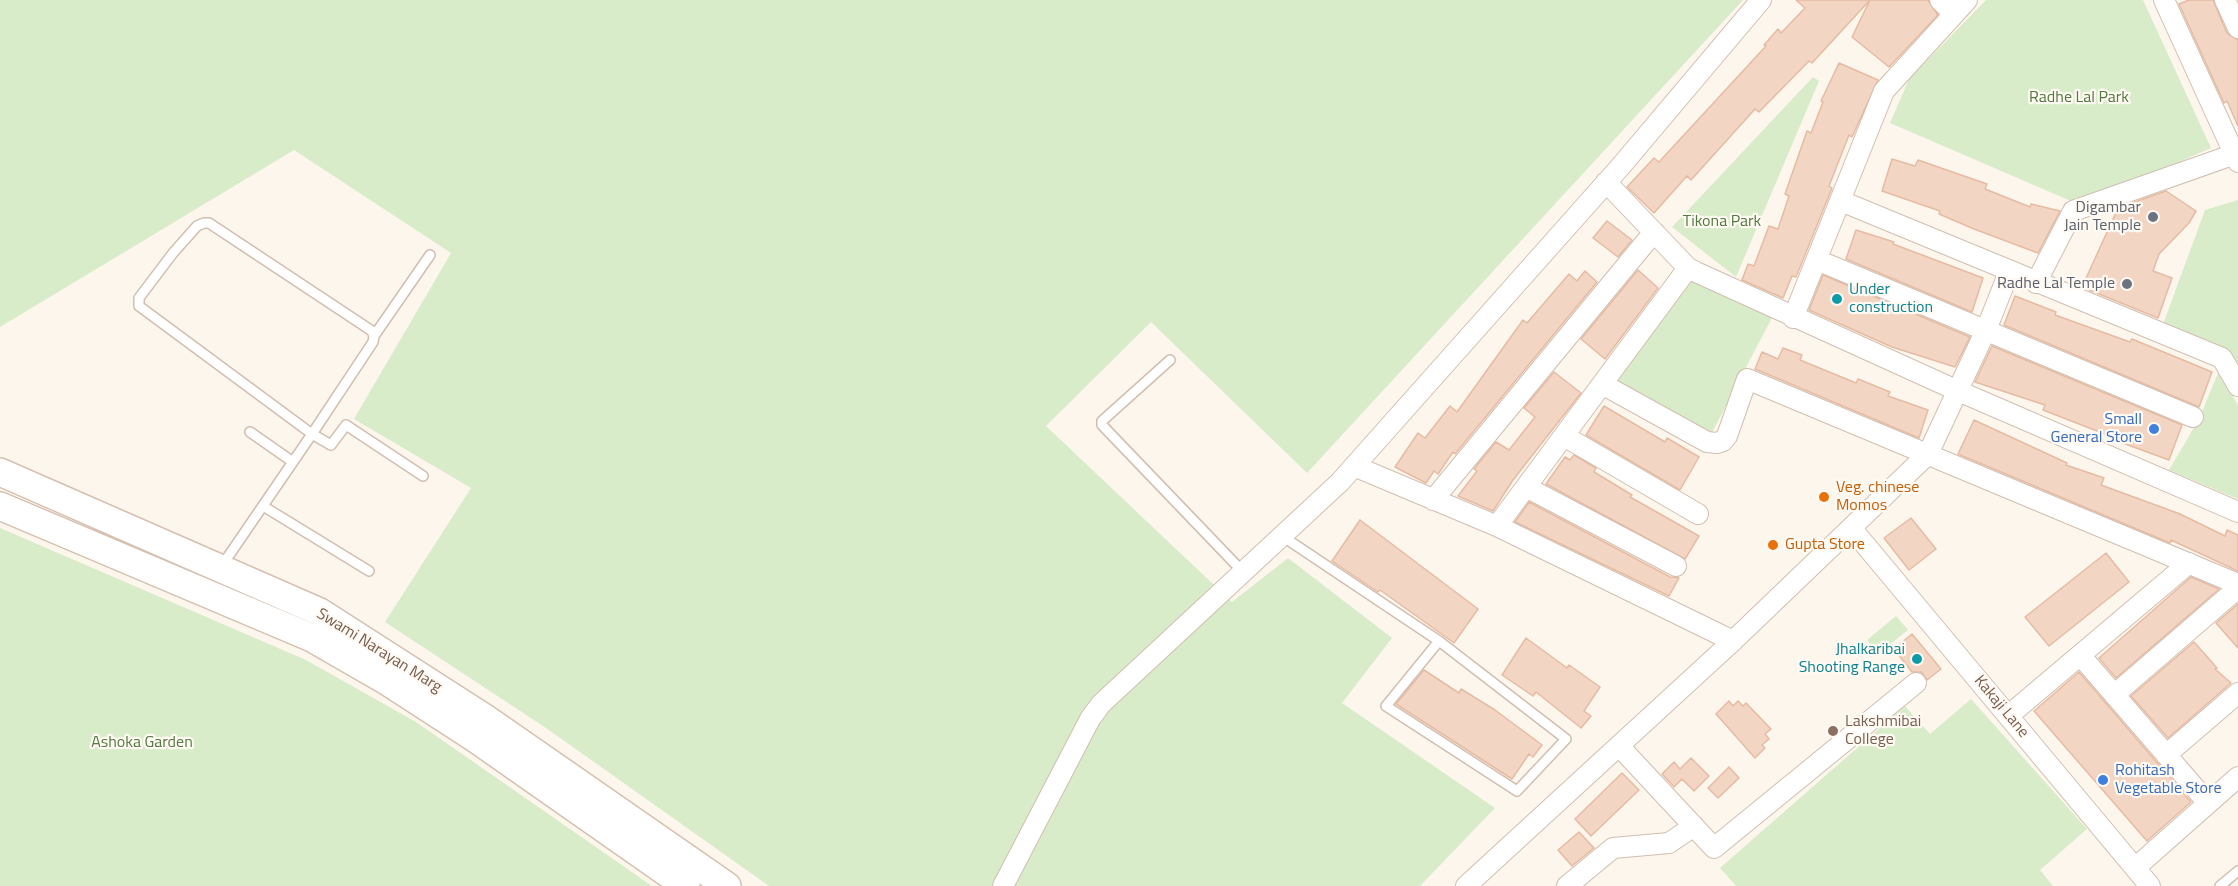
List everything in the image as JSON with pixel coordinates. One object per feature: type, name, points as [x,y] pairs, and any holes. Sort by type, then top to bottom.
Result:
[{"type":"main road","name":"Swami Narayan Marg","points":[[0,472],[320,612],[485,718],[727,886]]},
{"type":"main road","name":"Swami Narayan Marg","points":[[0,506],[312,638],[386,680],[476,739],[686,886]]},
{"type":"street","points":[[1003,886],[1095,711],[1354,466],[1606,182],[1761,0]]},
{"type":"street","points":[[1793,318],[1884,91],[1961,7],[1940,0]]},
{"type":"street","points":[[2036,283],[2073,211],[2237,156],[2164,0]]},
{"type":"street","points":[[2225,0],[2238,28]]},
{"type":"street","points":[[1606,182],[1688,267],[1793,318],[2238,512]]},
{"type":"street","points":[[1841,201],[2222,358],[2238,386]]},
{"type":"street","points":[[1433,500],[1654,232]]},
{"type":"street","points":[[1817,260],[2193,417]]},
{"type":"street","points":[[1497,526],[1688,267]]},
{"type":"street","points":[[1466,886],[1852,529],[1928,454],[1986,330],[2009,272]]},
{"type":"street","points":[[1602,384],[1707,442],[1723,441],[1727,436],[1747,379],[2189,563],[2238,586],[2114,695]]},
{"type":"street","points":[[1564,435],[1698,514]]},
{"type":"street","points":[[1354,466],[1497,526],[1732,641]]},
{"type":"street","points":[[1526,487],[1676,566]]},
{"type":"street","name":"Kakaji Lane","points":[[1852,529],[2148,885]]},
{"type":"street","points":[[2008,716],[2189,563]]},
{"type":"street","points":[[2080,655],[2208,803]]},
{"type":"street","points":[[1619,746],[1714,848],[1916,683]]},
{"type":"street","points":[[2166,755],[2238,693]]},
{"type":"street","points":[[2135,868],[2238,777]]},
{"type":"street","points":[[1567,886],[1614,848],[1669,843],[1694,826]]},
{"type":"lane","points":[[374,336],[372,332],[209,223],[197,226],[139,298],[139,306],[312,434],[331,445],[346,425],[423,476]]},
{"type":"lane","points":[[220,569],[430,255]]},
{"type":"lane","points":[[1170,360],[1102,421],[1102,425],[1243,572]]},
{"type":"lane","points":[[250,432],[293,462]]},
{"type":"lane","points":[[263,506],[369,571]]},
{"type":"lane","points":[[1282,536],[1439,641],[1566,739],[1517,790],[1386,706],[1439,641]]},
{"type":"lane","points":[[2220,886],[2238,871]]},
{"type":"green space","points":[[0,0],[1743,0],[1307,473],[1151,322],[1046,426],[1232,602],[1288,558],[1392,638],[1342,703],[1495,808],[1420,886],[769,886],[546,728],[385,622],[471,488],[354,419],[451,253],[294,150],[0,327]]},
{"type":"green space","name":"Radhe Lal Park","points":[[1986,0],[2143,0],[2211,148],[2080,205],[1890,123],[1909,79]]},
{"type":"green space","name":"Tikona Park","points":[[1813,77],[1819,81],[1736,277],[1672,227]]},
{"type":"green space","points":[[2238,200],[2238,365],[2230,353],[2162,327],[2205,210]]},
{"type":"green space","points":[[1695,275],[1776,310],[1707,442],[1606,378]]},
{"type":"green space","points":[[2218,373],[2238,405],[2238,499],[2169,470],[2199,419]]},
{"type":"green space","name":"Ashoka Garden","points":[[0,528],[306,660],[416,722],[652,886],[0,886]]},
{"type":"green space","points":[[1896,616],[1908,630],[1878,654],[1867,640]]},
{"type":"green space","points":[[1971,699],[2087,829],[2040,870],[2053,886],[1736,886],[1720,868],[1905,706],[1930,734]]},
{"type":"building","points":[[1796,0],[1870,0],[1812,63],[1809,61],[1759,112],[1755,109],[1691,180],[1687,176],[1654,213],[1627,187],[1654,158],[1659,162],[1766,46],[1764,45],[1778,29],[1781,33],[1805,8]]},
{"type":"building","points":[[1870,0],[1928,0],[1938,15],[1889,67],[1852,37]]},
{"type":"building","points":[[2189,0],[2213,0],[2227,33],[2238,40],[2238,126],[2227,101],[2224,103],[2179,4]]},
{"type":"building","points":[[1839,63],[1878,80],[1852,137],[1849,135],[1829,186],[1832,188],[1796,277],[1792,276],[1783,298],[1742,280],[1748,264],[1754,266],[1769,226],[1778,229],[1789,196],[1785,194],[1807,131],[1811,133],[1823,102],[1821,101]]},
{"type":"building","points":[[1892,159],[1915,166],[1918,160],[1987,184],[1985,189],[2030,207],[2031,204],[2060,211],[2038,253],[1939,214],[1940,211],[1882,191]]},
{"type":"building","points":[[2166,191],[2196,211],[2189,223],[2159,254],[2153,271],[2172,278],[2158,318],[2082,287],[2118,208]]},
{"type":"building","points":[[1607,221],[1632,240],[1618,257],[1593,238]]},
{"type":"building","points":[[1856,230],[1894,242],[1893,244],[1983,278],[1972,312],[1846,259]]},
{"type":"building","points":[[1638,270],[1658,288],[1605,359],[1581,339]]},
{"type":"building","points":[[1585,271],[1597,282],[1455,454],[1453,452],[1438,474],[1434,471],[1426,483],[1395,467],[1418,433],[1425,438],[1450,406],[1457,412],[1523,320],[1527,323],[1569,274],[1577,281]]},
{"type":"building","points":[[1823,275],[1970,337],[1955,367],[1892,347],[1809,310]]},
{"type":"building","points":[[2015,296],[2056,312],[2055,315],[2130,342],[2132,339],[2212,372],[2199,407],[2004,325]]},
{"type":"building","points":[[1992,346],[2182,425],[2169,460],[2043,410],[2045,405],[1975,382]]},
{"type":"building","points":[[1783,348],[1802,355],[1800,360],[1856,383],[1858,379],[1890,392],[1888,396],[1928,410],[1919,438],[1755,369],[1762,352],[1778,359]]},
{"type":"building","points":[[1554,372],[1581,393],[1513,480],[1493,511],[1458,496],[1477,471],[1474,469],[1496,442],[1509,450],[1535,417],[1524,408]]},
{"type":"building","points":[[1604,406],[1665,442],[1667,438],[1699,457],[1680,490],[1586,435]]},
{"type":"building","points":[[1974,420],[2067,463],[2066,465],[2104,478],[2101,485],[2180,514],[2225,536],[2227,530],[2238,535],[2238,571],[2171,540],[2170,543],[1958,454]]},
{"type":"building","points":[[1574,455],[1596,468],[1594,472],[1632,495],[1630,497],[1699,536],[1685,559],[1546,484],[1565,457],[1570,460]]},
{"type":"building","points":[[1529,502],[1670,577],[1679,578],[1669,596],[1515,522]]},
{"type":"building","points":[[1911,518],[1936,549],[1909,570],[1884,538]]},
{"type":"building","points":[[1360,520],[1478,609],[1454,643],[1380,590],[1378,592],[1332,561]]},
{"type":"building","points":[[2106,553],[2129,582],[2049,646],[2025,617]]},
{"type":"building","points":[[2191,577],[2219,589],[2116,678],[2099,658]]},
{"type":"building","points":[[2238,604],[2238,648],[2216,623]]},
{"type":"building","name":"Jhalkaribai Shooting Range","points":[[1912,634],[1941,669],[1927,680],[1921,672],[1912,672],[1894,649]]},
{"type":"building","points":[[1526,638],[1567,668],[1569,665],[1600,687],[1584,711],[1591,716],[1581,728],[1536,692],[1533,696],[1502,675]]},
{"type":"building","points":[[2194,642],[2217,668],[2215,669],[2231,683],[2168,738],[2131,696]]},
{"type":"building","points":[[1424,670],[1459,693],[1461,689],[1495,710],[1542,745],[1533,757],[1529,754],[1512,779],[1396,704]]},
{"type":"building","points":[[2079,672],[2191,802],[2147,841],[2034,711]]},
{"type":"building","points":[[1729,701],[1733,706],[1738,701],[1743,706],[1746,703],[1771,729],[1765,734],[1769,739],[1762,745],[1765,748],[1755,758],[1716,714]]},
{"type":"building","points":[[1691,758],[1709,776],[1694,791],[1682,779],[1674,787],[1662,774],[1674,762],[1680,769]]},
{"type":"building","points":[[1729,767],[1739,778],[1718,798],[1708,788]]},
{"type":"building","points":[[1622,773],[1639,790],[1591,836],[1575,819]]},
{"type":"building","points":[[1579,832],[1594,848],[1572,866],[1558,850]]},
{"type":"place","name":"Digambar Jain Temple","points":[[2153,217]]},
{"type":"place","name":"Radhe Lal Temple","points":[[2127,284]]},
{"type":"place","name":"Under construction","points":[[1837,299]]},
{"type":"place","name":"Small General Store","points":[[2154,429]]},
{"type":"place","name":"Veg. chinese Momos","points":[[1824,497]]},
{"type":"place","name":"Gupta Store","points":[[1773,545]]},
{"type":"place","name":"Jhalkaribai Shooting Range","points":[[1917,659]]},
{"type":"place","name":"Lakshmibai College","points":[[1833,731]]},
{"type":"place","name":"Rohitash Vegetable Store","points":[[2103,780]]}]
